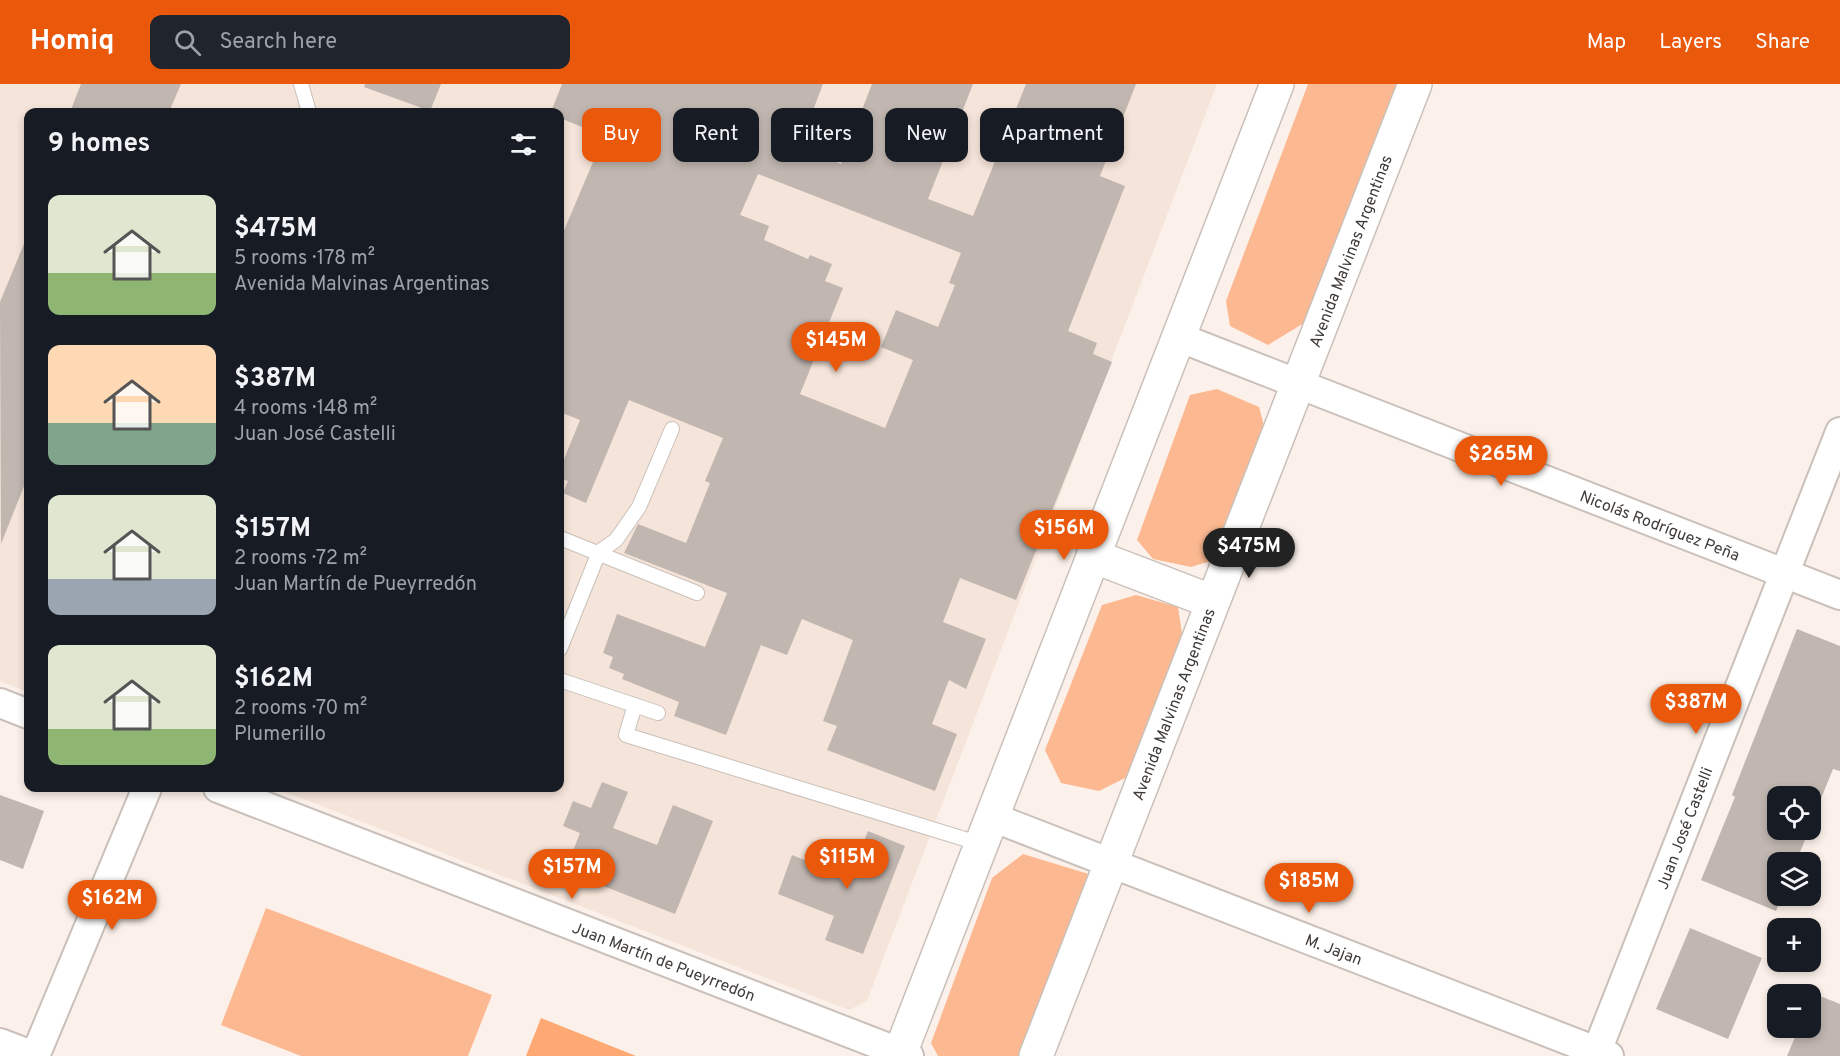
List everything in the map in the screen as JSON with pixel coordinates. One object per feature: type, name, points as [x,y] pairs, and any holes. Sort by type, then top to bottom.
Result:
[{"type":"main road","points":[[903,1055],[986,831],[1277,84]]},
{"type":"main road","name":"Avenida Malvinas Argentinas","points":[[1036,1056],[1415,84]]},
{"type":"main road","points":[[1093,556],[1213,602]]},
{"type":"street","name":"Nicolás Rodríguez Peña","points":[[1178,337],[1840,595]]},
{"type":"street","name":"Juan José Castelli","points":[[1600,1054],[1840,432]]},
{"type":"street","points":[[0,703],[24,712]]},
{"type":"street","points":[[0,1043],[34,1056],[145,792]]},
{"type":"street","name":"Juan Martín de Pueyrredón","points":[[228,792],[903,1055]]},
{"type":"street","name":"M. Jajan","points":[[986,831],[1111,862],[1600,1054]]},
{"type":"lane","points":[[301,84],[308,108]]},
{"type":"lane","points":[[564,639],[599,552],[616,540],[639,507],[672,429]]},
{"type":"lane","points":[[564,539],[697,593]]},
{"type":"lane","points":[[564,681],[658,713]]},
{"type":"lane","points":[[635,705],[626,735],[986,831]]},
{"type":"shaded area","points":[[0,84],[1217,84],[867,1001],[849,1010],[285,792],[564,792],[564,108],[24,108],[24,690],[0,681]]},
{"type":"shaded area","points":[[1308,84],[1397,84],[1304,323],[1268,345],[1230,326],[1226,301]]},
{"type":"shaded area","points":[[1217,389],[1259,407],[1266,433],[1217,559],[1191,567],[1153,559],[1137,540],[1190,395]]},
{"type":"shaded area","points":[[1136,595],[1178,607],[1183,640],[1131,775],[1099,791],[1061,783],[1045,750],[1102,605]]},
{"type":"shaded area","points":[[1023,854],[1092,875],[1021,1056],[938,1056],[931,1043],[992,878]]},
{"type":"shaded area","points":[[266,908],[492,995],[468,1056],[301,1056],[221,1025]]},
{"type":"shaded area","points":[[541,1018],[636,1056],[526,1056]]},
{"type":"building","points":[[81,84],[181,84],[171,108],[72,108]]},
{"type":"building","points":[[365,84],[441,84],[431,108],[422,108],[364,87]]},
{"type":"building","points":[[562,84],[823,84],[814,108],[771,108],[771,162],[836,162],[841,164],[842,162],[873,162],[873,108],[863,108],[872,84],[973,84],[964,108],[885,108],[885,162],[942,162],[928,199],[973,216],[995,162],[1105,162],[1100,176],[1125,186],[1068,331],[1097,343],[1093,354],[1112,362],[1016,600],[960,578],[943,622],[986,639],[966,689],[949,680],[932,724],[957,734],[935,791],[827,750],[837,726],[823,721],[853,640],[802,619],[787,655],[761,645],[726,735],[674,716],[679,702],[622,679],[624,674],[609,668],[613,657],[603,653],[617,614],[705,647],[727,593],[624,553],[638,524],[686,543],[710,483],[705,481],[723,438],[629,400],[586,503],[564,493],[568,481],[564,480],[564,459],[580,420],[564,414],[564,231],[593,162],[661,162],[661,108],[582,108],[582,127],[564,120],[564,108],[553,108]],"holes":[[[758,174],[961,253],[949,283],[955,285],[938,327],[896,310],[881,347],[913,360],[885,428],[800,394],[843,288],[825,281],[832,264],[810,255],[808,259],[764,240],[769,226],[740,215]]]},
{"type":"building","points":[[1026,84],[1136,84],[1124,115],[1124,108],[1016,108]]},
{"type":"building","points":[[24,244],[24,486],[1,544],[0,302]]},
{"type":"building","points":[[1797,629],[1840,646],[1840,771],[1833,769],[1821,799],[1821,786],[1767,786],[1767,840],[1805,840],[1800,852],[1767,852],[1767,906],[1778,906],[1776,911],[1701,880],[1735,797],[1732,795]]},
{"type":"building","points":[[602,782],[628,792],[613,828],[657,845],[673,805],[713,821],[675,914],[565,871],[580,833],[563,826],[573,801],[591,808]]},
{"type":"building","points":[[0,795],[44,811],[23,869],[0,860]]},
{"type":"building","points":[[868,831],[905,846],[863,954],[825,940],[834,916],[778,894],[792,855],[850,878]]},
{"type":"building","points":[[1690,928],[1762,958],[1728,1039],[1656,1009]]},
{"type":"building","points":[[1821,996],[1840,1004],[1840,1056],[1787,1056],[1795,1038],[1821,1038]]}]
